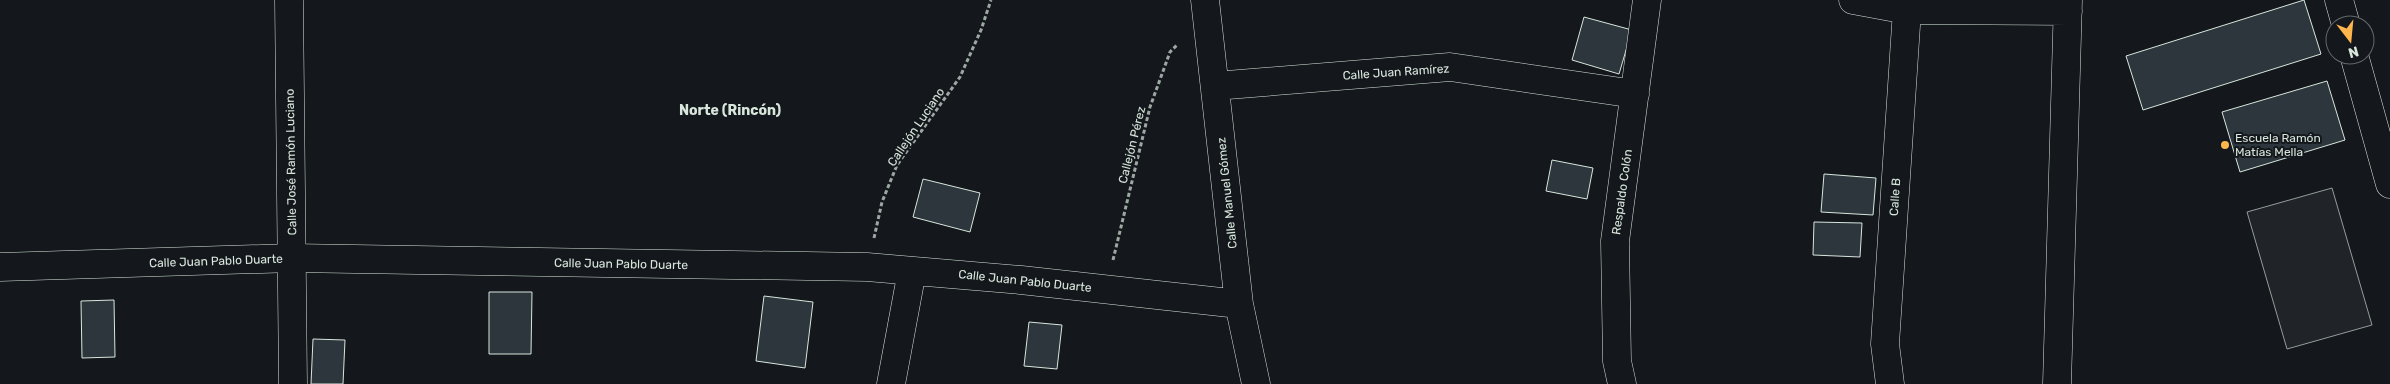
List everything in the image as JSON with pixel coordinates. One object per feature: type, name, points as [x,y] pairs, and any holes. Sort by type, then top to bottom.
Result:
[{"type":"street","name":"Calle José Ramón Luciano","points":[[289,0],[293,384]]},
{"type":"street","name":"Calle Manuel Gómez","points":[[1206,0],[1240,304],[1256,384]]},
{"type":"street","name":"Respaldo Colón","points":[[1622,384],[1618,360],[1615,241],[1647,0]]},
{"type":"street","points":[[1853,0],[1907,10],[2068,5],[2057,384]]},
{"type":"street","points":[[2339,0],[2343,15]]},
{"type":"street","name":"Calle B","points":[[1890,384],[1885,344],[1907,10]]},
{"type":"street","points":[[2357,65],[2390,184]]},
{"type":"street","name":"Calle Juan Ramírez","points":[[1215,86],[1450,67],[1636,94]]},
{"type":"street","name":"Calle Juan Pablo Duarte","points":[[0,267],[292,258],[867,268],[1106,289],[1240,304]]},
{"type":"street","points":[[891,384],[912,271]]},
{"type":"path","name":"Callejón Luciano","points":[[867,268],[882,202],[897,165],[960,77],[981,30],[991,0]]},
{"type":"path","name":"Callejón Pérez","points":[[1106,289],[1150,107],[1170,52],[1187,35],[1209,31]]},
{"type":"shaded area","points":[[2332,188],[2372,325],[2287,349],[2247,212]]},
{"type":"building","points":[[2304,0],[2321,54],[2143,110],[2126,56]]},
{"type":"building","points":[[1584,17],[1632,30],[1619,74],[1572,60]]},
{"type":"building","points":[[2327,81],[2345,140],[2240,172],[2222,112]]},
{"type":"building","points":[[1552,160],[1593,168],[1587,199],[1546,191]]},
{"type":"building","points":[[1824,174],[1876,178],[1873,215],[1821,212]]},
{"type":"building","points":[[923,179],[980,193],[970,232],[913,217]]},
{"type":"building","points":[[1814,222],[1862,223],[1860,257],[1813,255]]},
{"type":"building","points":[[489,292],[532,292],[531,354],[489,354]]},
{"type":"building","points":[[764,296],[813,302],[805,368],[756,361]]},
{"type":"building","points":[[114,300],[115,357],[82,358],[81,301]]},
{"type":"building","points":[[1029,322],[1062,325],[1057,369],[1024,366]]},
{"type":"building","points":[[313,339],[345,340],[343,384],[311,384]]},
{"type":"place","name":"Escuela Ramón Matías Mella","points":[[2225,145]]},
{"type":"district","name":"Norte (Rincón)","points":[[730,110]]}]
